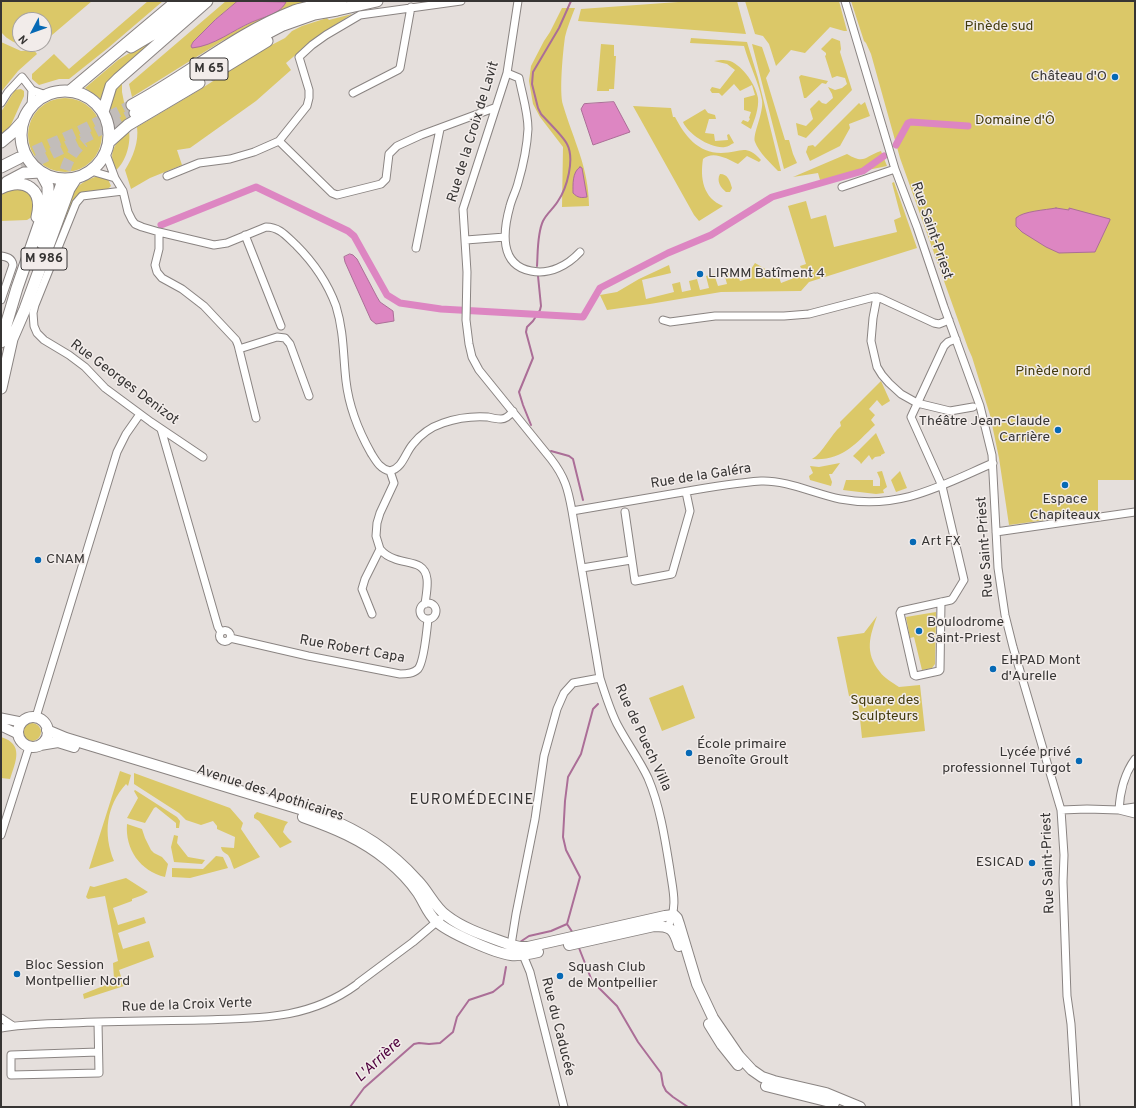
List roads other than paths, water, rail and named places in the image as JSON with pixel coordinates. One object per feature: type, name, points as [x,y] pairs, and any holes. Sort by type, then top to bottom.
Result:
[{"type":"main road","points":[[70,91],[110,59],[177,1]]},
{"type":"main road","points":[[110,59],[153,34],[192,1]]},
{"type":"main road","points":[[103,112],[111,86],[118,78],[207,1]]},
{"type":"main road","name":"M 65","points":[[133,109],[154,93],[241,37],[275,19],[316,5],[339,6],[377,1]]},
{"type":"main road","points":[[109,142],[128,125],[285,30],[339,6]]},
{"type":"main road","points":[[1,142],[13,132],[23,120],[31,106],[46,95],[62,91],[70,91],[80,93],[89,98],[97,104],[103,112],[109,126],[109,142],[106,154],[100,164],[91,171],[76,178],[61,179],[50,177],[41,172],[32,164],[24,151],[21,135],[23,120]]},
{"type":"main road","points":[[1,167],[20,163],[1,178]]},
{"type":"main road","points":[[1,185],[24,173],[41,172]]},
{"type":"main road","name":"M 986","points":[[1,388],[6,341],[28,254],[49,193],[47,181],[41,172]]},
{"type":"main road","name":"M 986","points":[[6,341],[25,309],[69,188],[76,178]]},
{"type":"main road","points":[[1,188],[13,184],[22,184],[32,190],[38,197],[38,215],[28,254]]},
{"type":"main road","points":[[6,341],[61,186]]},
{"type":"main road","points":[[29,747],[23,743],[18,734],[19,726],[21,722],[28,718],[36,718]]},
{"type":"main road","name":"Avenue des Apothicaires","points":[[36,718],[44,722],[47,730],[66,738],[308,812],[349,827],[382,847],[399,861],[419,881],[445,915],[455,922],[520,948],[674,915]]},
{"type":"main road","points":[[40,745],[46,738],[47,730]]},
{"type":"main road","name":"Avenue des Apothicaires","points":[[29,747],[58,742],[296,815],[342,832],[365,844],[387,860],[401,873],[418,892],[431,916],[436,922],[461,936],[503,953],[523,955],[654,926],[668,927]]},
{"type":"main road","name":"Rue de Puech Villa","points":[[674,915],[677,918],[697,984],[713,1018],[739,1056],[752,1070],[762,1077],[826,1093],[860,1107]]},
{"type":"main road","points":[[668,927],[676,934],[692,989],[703,1013],[722,1045],[744,1072],[766,1086],[828,1101],[843,1107]]},
{"type":"main road","name":"Avenue des Apothicaires","points":[[511,945],[523,955]]},
{"type":"street","points":[[168,176],[199,163],[230,159],[254,152],[280,141],[307,106],[309,98],[310,90],[299,56],[326,34],[360,15],[461,1]]},
{"type":"street","name":"Rue de la Croix de Lavit","points":[[518,1],[512,49],[507,73],[494,108],[463,209],[467,272],[465,313],[472,357],[479,370],[561,472],[567,485],[591,621]]},
{"type":"street","name":"Rue Saint-Priest","points":[[845,1],[895,169],[980,406],[993,463],[998,568],[1006,620],[1061,810],[1064,854],[1063,882],[1067,989],[1071,1024],[1076,1107]]},
{"type":"street","points":[[353,93],[400,68],[411,7]]},
{"type":"street","points":[[507,73],[519,78],[526,109],[528,128],[525,152],[518,184],[510,205],[505,237],[510,259],[523,269],[533,272],[555,270],[566,265],[580,252]]},
{"type":"street","points":[[1,103],[8,92],[22,77],[32,90],[46,95]]},
{"type":"street","points":[[31,106],[32,90]]},
{"type":"street","points":[[280,141],[332,193],[337,195],[370,188],[381,184],[386,179],[389,154],[397,146],[421,135],[494,108]]},
{"type":"street","points":[[416,248],[440,129]]},
{"type":"street","points":[[106,154],[115,178],[122,191],[128,212],[135,224],[159,232],[214,246],[226,243],[266,227],[274,227],[298,248],[319,273],[336,306],[343,336],[346,383],[356,423],[360,434],[377,464],[382,468],[390,471],[399,466],[410,447],[418,438],[434,427],[443,423],[464,418],[502,419],[513,411]]},
{"type":"street","points":[[842,187],[895,169]]},
{"type":"street","points":[[91,171],[115,178]]},
{"type":"street","name":"Rue Georges Denizot","points":[[122,191],[82,196],[76,204],[35,305],[33,313],[34,326],[37,333],[44,340],[69,355],[85,367],[105,388],[203,458]]},
{"type":"street","points":[[159,232],[159,249],[155,265],[157,272],[162,278],[182,289],[204,306],[236,340],[256,418]]},
{"type":"street","points":[[245,235],[281,326]]},
{"type":"street","points":[[466,240],[505,237]]},
{"type":"street","points":[[1,256],[11,259],[13,265],[1,300]]},
{"type":"street","points":[[663,320],[670,322],[715,316],[784,316],[810,314],[877,297],[934,323],[941,323],[949,320]]},
{"type":"street","points":[[877,297],[871,341],[876,363],[882,375],[905,397],[917,403],[950,411],[973,407]]},
{"type":"street","points":[[239,349],[277,337],[285,338],[290,344],[309,396]]},
{"type":"street","points":[[941,602],[940,670],[916,676],[900,613],[901,611],[941,602],[950,600],[953,598],[964,580],[942,486],[911,417],[944,346],[948,342],[956,339]]},
{"type":"street","points":[[36,718],[117,452],[126,434],[140,414]]},
{"type":"street","name":"Rue Robert Capa","points":[[161,429],[218,628],[221,632],[224,630],[228,631],[230,638],[308,656],[400,674],[410,674],[418,668],[422,660],[428,619]]},
{"type":"street","name":"Rue de la Galéra","points":[[572,511],[731,484],[763,481],[793,485],[822,495],[840,499],[878,502],[911,497],[942,486],[993,463]]},
{"type":"street","points":[[372,614],[362,589],[365,579],[380,549],[376,536],[377,523],[394,483],[390,471]]},
{"type":"street","points":[[625,512],[635,581],[672,574],[690,511],[686,492]]},
{"type":"street","points":[[996,532],[1135,512]]},
{"type":"street","name":"Rue Robert Capa","points":[[380,549],[386,555],[396,560],[417,564],[426,574],[425,604],[421,608],[421,613],[428,619]]},
{"type":"street","points":[[582,568],[632,560]]},
{"type":"street","name":"Rue Robert Capa","points":[[425,604],[432,604],[436,609],[434,617],[428,619]]},
{"type":"street","name":"Rue de Puech Villa","points":[[591,621],[600,678],[607,701],[616,721],[640,763],[654,795],[667,848],[674,899],[674,915],[668,927]]},
{"type":"street","points":[[511,945],[535,819],[544,756],[557,709],[564,693],[573,683],[600,678]]},
{"type":"street","points":[[1,718],[21,722]]},
{"type":"street","points":[[1,726],[18,734]]},
{"type":"street","points":[[1,835],[29,747]]},
{"type":"street","points":[[1119,810],[1122,785],[1135,758]]},
{"type":"street","points":[[1119,810],[1135,807]]},
{"type":"street","points":[[1061,810],[1119,810],[1135,814]]},
{"type":"street","name":"Rue de la Croix Verte","points":[[1,1028],[13,1026],[98,1022],[211,1020],[277,1016],[297,1013],[336,998],[413,942],[445,915]]},
{"type":"street","name":"Rue du Caducée","points":[[523,955],[530,972],[564,1107]]},
{"type":"street","points":[[1,1018],[13,1026]]},
{"type":"street","points":[[98,1022],[99,1073],[10,1075],[11,1054],[98,1052]]},
{"type":"waterway","points":[[537,266],[538,243],[541,226],[564,189],[569,173],[570,157],[567,144],[541,114],[538,108],[532,84],[533,72],[559,28],[571,1]]},
{"type":"waterway","points":[[896,145],[908,123],[911,122],[968,126]]},
{"type":"waterway","points":[[161,225],[256,187],[348,231],[354,236],[387,295],[400,303],[441,309],[583,317],[600,288],[668,253],[711,235],[772,197],[863,171],[884,156]]},
{"type":"waterway","points":[[531,425],[519,392],[533,358],[526,332],[527,327],[533,321],[541,306],[538,276]]},
{"type":"waterway","points":[[551,451],[569,456],[573,459],[583,500]]},
{"type":"waterway","points":[[567,924],[580,877],[566,850],[563,837],[568,777],[581,754],[593,709],[598,704]]},
{"type":"waterway","points":[[567,924],[573,933]]},
{"type":"waterway","name":"L'Arrière","points":[[520,942],[529,936],[551,931],[567,924]]},
{"type":"waterway","points":[[579,948],[592,981],[617,1006],[638,1042],[661,1073],[663,1085],[666,1091],[688,1107]]},
{"type":"waterway","name":"L'Arrière","points":[[350,1107],[364,1088],[414,1044],[440,1043],[453,1032],[457,1017],[469,1000],[493,992],[503,984],[506,967]]},
{"type":"tunnel","points":[[19,158],[80,131],[132,105]]},
{"type":"tunnel","points":[[22,168],[135,113]]},
{"type":"tunnel","points":[[61,186],[68,161],[74,152],[84,142]]},
{"type":"place","name":"Château d'O","points":[[1115,77]]},
{"type":"place","name":"LIRMM Batîment 4","points":[[700,274]]},
{"type":"place","name":"Théâtre Jean-Claude Carrière","points":[[1058,430]]},
{"type":"place","name":"Espace Chapiteaux","points":[[1065,485]]},
{"type":"place","name":"Art FX","points":[[913,542]]},
{"type":"place","name":"CNAM","points":[[38,560]]},
{"type":"place","name":"Boulodrome Saint-Priest","points":[[919,631]]},
{"type":"place","name":"EHPAD Mont d'Aurelle","points":[[993,669]]},
{"type":"place","name":"École primaire Benoîte Groult","points":[[689,753]]},
{"type":"place","name":"Lycée privé professionnel Turgot","points":[[1079,761]]},
{"type":"place","name":"ESICAD","points":[[1032,863]]},
{"type":"place","name":"Bloc Session Montpellier Nord","points":[[17,974]]},
{"type":"place","name":"Squash Club de Montpellier","points":[[560,976]]},
{"type":"district","name":"EUROMÉDECINE","points":[[472,801]]},
{"type":"park label","name":"Pinède sud","points":[[999,27]]},
{"type":"park label","name":"Domaine d'Ô","points":[[1015,121]]},
{"type":"park label","name":"Pinède nord","points":[[1053,372]]},
{"type":"park label","name":"Square des Sculpteurs","points":[[885,710]]}]
